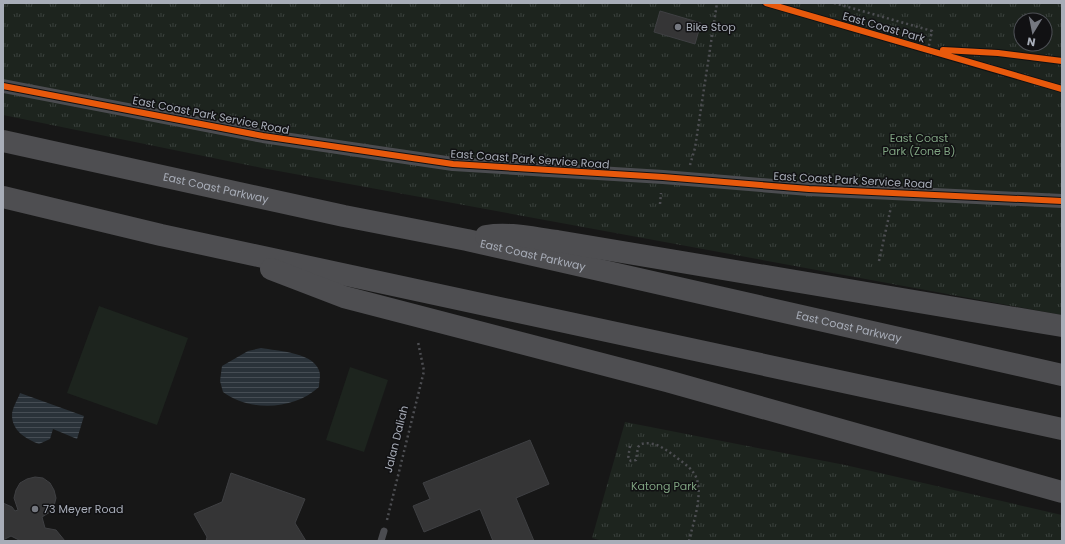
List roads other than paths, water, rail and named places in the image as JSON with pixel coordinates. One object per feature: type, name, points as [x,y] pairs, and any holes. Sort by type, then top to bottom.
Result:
[{"type":"highway","name":"East Coast Parkway","points":[[3,141],[344,216],[467,240],[1062,375]]},
{"type":"highway","points":[[3,197],[161,235],[1062,429]]},
{"type":"highway","points":[[467,240],[497,234],[557,241],[1062,326]]},
{"type":"highway","points":[[206,244],[344,297],[652,377],[1062,492]]},
{"type":"street","name":"East Coast Park Service Road","points":[[3,86],[263,136],[453,164],[686,179],[810,189],[1062,201]]},
{"type":"lane","points":[[381,541],[384,531]]},
{"type":"place","name":"Bike Stop","points":[[678,27]]},
{"type":"place","name":"73 Meyer Road","points":[[35,509]]},
{"type":"park label","name":"East Coast Park (Zone B)","points":[[919,144]]},
{"type":"park label","name":"Katong Park","points":[[664,486]]}]
